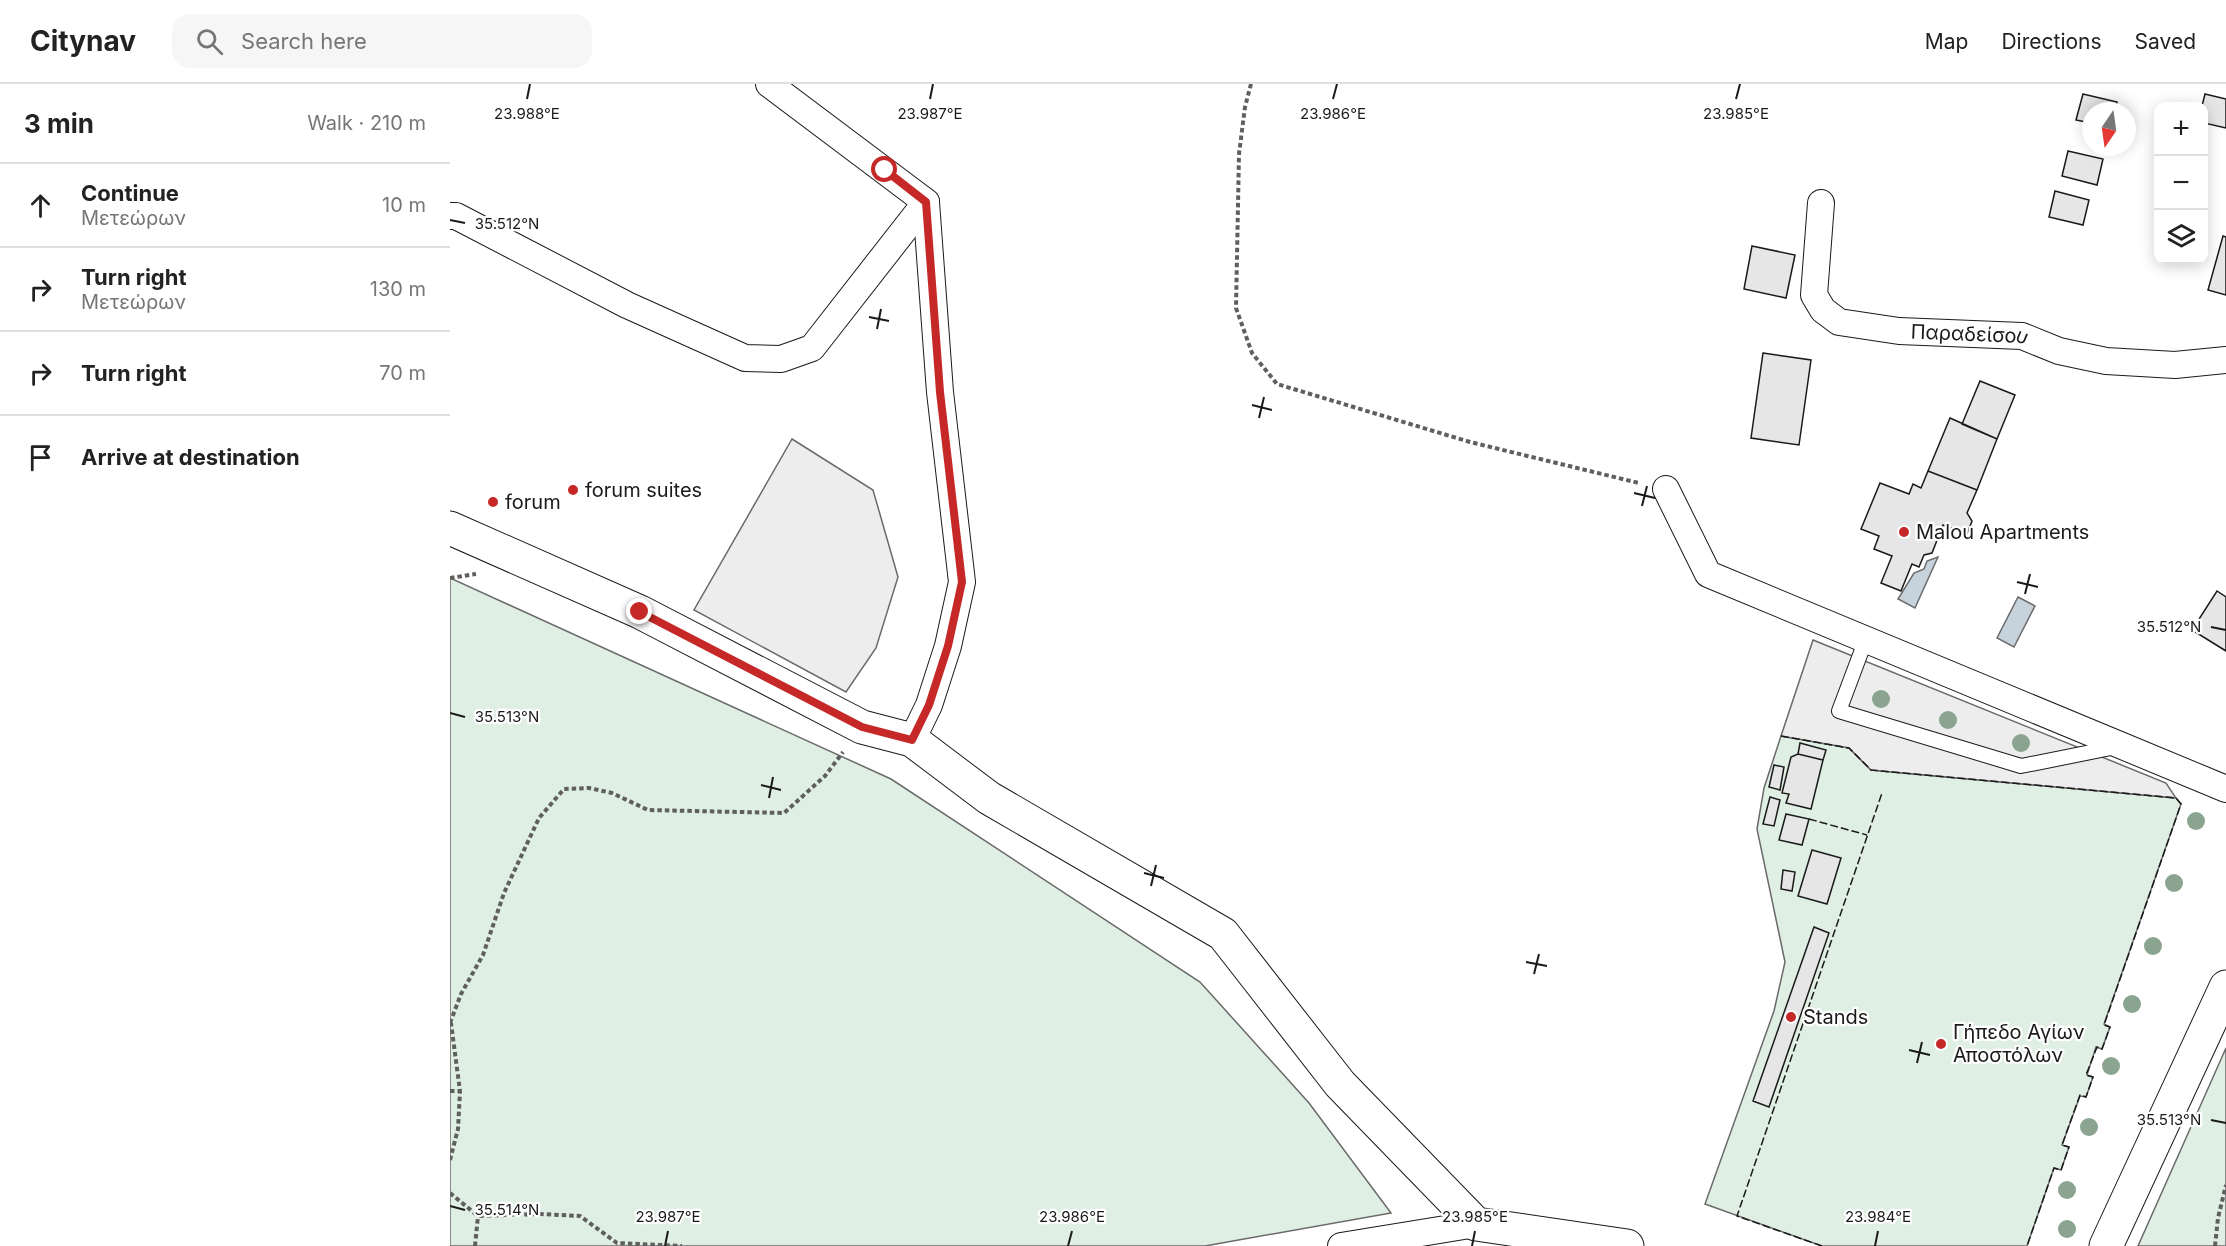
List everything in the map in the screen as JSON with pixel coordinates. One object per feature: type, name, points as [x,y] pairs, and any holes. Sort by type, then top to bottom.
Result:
[{"type":"street","points":[[769,84],[926,202],[940,392],[962,582],[948,646],[929,705],[912,740]]},
{"type":"street","points":[[450,216],[456,216],[627,305],[746,358],[781,359],[812,348],[926,202]]},
{"type":"street","name":"Παραδείσου","points":[[1821,203],[1814,295],[1823,310],[1839,322],[1899,331],[2022,336],[2059,351],[2106,361],[2175,365],[2226,360]]},
{"type":"street","points":[[1666,489],[1708,574],[2226,789]]},
{"type":"street","points":[[450,528],[640,612],[862,727],[912,740],[989,798],[1223,934],[1340,1084],[1476,1224]]},
{"type":"street","points":[[2106,1246],[2226,987]]},
{"type":"street","points":[[1341,1246],[1476,1224],[1627,1246]]},
{"type":"lane","points":[[1866,639],[1839,711],[2021,766],[2122,746]]},
{"type":"path","points":[[1251,84],[1239,154],[1236,308],[1252,353],[1277,384],[1470,442],[1666,489]]},
{"type":"path","points":[[450,1160],[458,1129],[460,1091],[451,1023],[461,994],[483,955],[504,893],[539,818],[564,789],[589,788],[612,793],[648,810],[784,813],[825,776],[862,727]]},
{"type":"path","points":[[450,1091],[460,1091]]},
{"type":"path","points":[[2215,1246],[2218,1218],[2226,1185]]},
{"type":"path","points":[[450,1193],[478,1216],[541,1214],[580,1216],[617,1243],[682,1246]]},
{"type":"path","points":[[475,1246],[478,1216]]},
{"type":"green space","points":[[450,578],[891,779],[1200,982],[1309,1103],[1391,1213],[1205,1246],[450,1246]]},
{"type":"green space","name":"Γήπεδο Αγίων Αποστόλων","points":[[1781,736],[1849,748],[1871,770],[2176,798],[2181,804],[2104,1024],[2110,1027],[2102,1049],[2096,1047],[2087,1075],[2093,1077],[2086,1097],[2080,1096],[2062,1145],[2069,1147],[2061,1170],[2054,1168],[2027,1246],[1822,1246],[1705,1204],[1774,1011],[1785,962],[1757,829],[1764,788]]},
{"type":"green space","points":[[2226,1048],[2226,1246],[2138,1246]]},
{"type":"shaded area","points":[[792,439],[873,490],[898,577],[876,648],[846,692],[694,610]]},
{"type":"shaded area","points":[[1938,557],[1915,608],[1898,599],[1914,573],[1924,569],[1927,561]]},
{"type":"shaded area","points":[[2018,597],[2035,606],[2014,647],[1997,638]]},
{"type":"shaded area","points":[[1813,640],[2166,783],[2176,798],[1871,770],[1849,748],[1781,736]]},
{"type":"building","points":[[2083,94],[2117,102],[2082,102],[2082,121],[2076,120]]},
{"type":"building","points":[[2205,94],[2226,99],[2226,128],[2208,124],[2208,102],[2203,102]]},
{"type":"building","points":[[2068,151],[2103,159],[2097,185],[2062,176]]},
{"type":"building","points":[[2055,191],[2089,200],[2083,225],[2049,217]]},
{"type":"building","points":[[2223,236],[2226,237],[2226,295],[2208,290]]},
{"type":"building","points":[[1752,246],[1795,255],[1786,298],[1744,289]]},
{"type":"building","points":[[1763,353],[1811,360],[1799,445],[1751,438]]},
{"type":"building","points":[[1980,381],[2015,395],[1997,439],[1962,424]]},
{"type":"building","points":[[1950,418],[1997,439],[1977,490],[1928,471]]},
{"type":"building","name":"Malou Apartments","points":[[1928,471],[1977,490],[1967,513],[1972,521],[1967,534],[1943,525],[1932,553],[1924,555],[1919,567],[1912,564],[1901,591],[1881,583],[1892,556],[1874,549],[1879,536],[1861,529],[1880,483],[1909,494],[1913,484],[1921,488]]},
{"type":"building","points":[[2217,591],[2226,597],[2226,651],[2192,630]]},
{"type":"building","points":[[1800,743],[1826,750],[1823,760],[1798,754]]},
{"type":"building","points":[[1798,754],[1823,760],[1811,809],[1786,803],[1789,794],[1782,793],[1791,757]]},
{"type":"building","points":[[1774,765],[1784,767],[1780,790],[1769,787]]},
{"type":"building","points":[[1770,797],[1780,800],[1774,826],[1763,824]]},
{"type":"building","points":[[1786,814],[1809,819],[1802,845],[1779,840]]},
{"type":"building","points":[[1812,850],[1841,858],[1827,904],[1798,896]]},
{"type":"building","points":[[1783,870],[1795,872],[1792,891],[1781,889]]},
{"type":"building","name":"Stands","points":[[1814,927],[1829,933],[1769,1107],[1753,1101]]},
{"type":"fence","points":[[1781,736],[1849,748],[1871,770],[2176,798],[2181,804],[2104,1025],[2110,1027],[2102,1049],[2097,1047],[2086,1075],[2093,1077],[2086,1097],[2080,1095],[2062,1145],[2069,1147],[2061,1170],[2054,1168],[2027,1246]]},
{"type":"fence","points":[[1822,1246],[1737,1216],[1882,793]]},
{"type":"fence","points":[[1809,819],[1867,835]]},
{"type":"place","name":"forum suites","points":[[573,490]]},
{"type":"place","name":"forum","points":[[493,502]]},
{"type":"place","name":"Malou Apartments","points":[[1904,532]]},
{"type":"place","name":"Stands","points":[[1791,1017]]},
{"type":"place","name":"Γήπεδο Αγίων Αποστόλων","points":[[1941,1044]]},
{"type":"route","points":[[640,612],[862,727],[912,740],[929,705],[948,646],[962,582],[940,392],[926,202],[885,170]]}]
